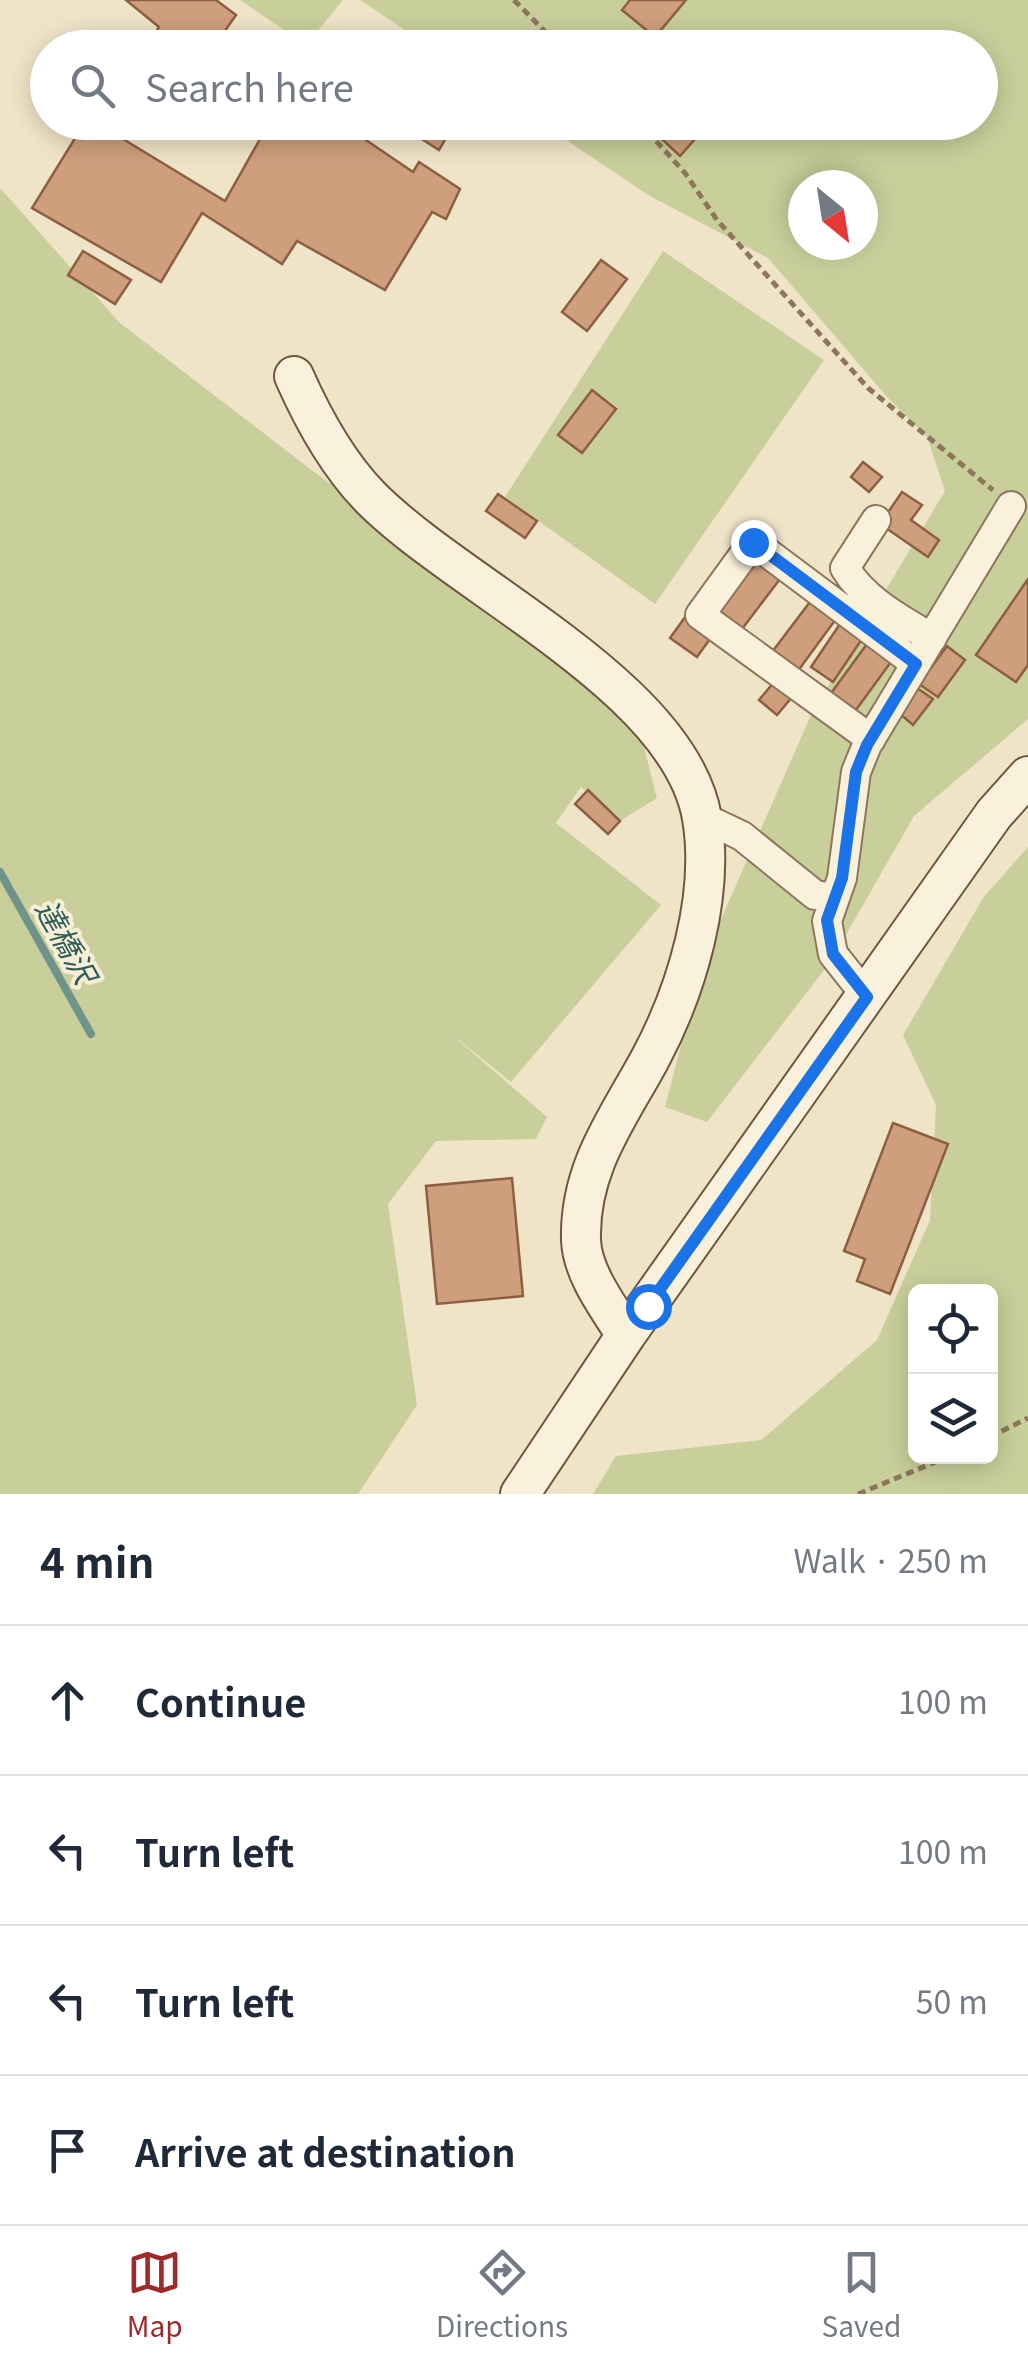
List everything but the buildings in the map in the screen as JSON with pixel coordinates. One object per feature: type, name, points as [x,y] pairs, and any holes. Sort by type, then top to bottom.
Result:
[{"type":"street","points":[[294,376],[314,422],[369,496],[619,690],[666,736],[685,770],[702,817],[703,893],[684,977],[650,1058],[593,1158],[585,1197],[581,1242],[596,1287],[626,1335]]},
{"type":"street","points":[[867,997],[833,954],[827,920],[842,878],[856,772],[870,739],[1011,506]]},
{"type":"street","points":[[876,520],[845,568],[854,582],[892,614],[932,638]]},
{"type":"street","points":[[870,739],[700,615],[753,542],[916,664]]},
{"type":"street","points":[[520,1494],[626,1335],[994,814],[1028,776]]},
{"type":"street","points":[[702,817],[742,836],[815,895],[835,898]]},
{"type":"path","points":[[514,0],[543,30]]},
{"type":"path","points":[[655,140],[717,220],[868,388],[1011,506]]},
{"type":"path","points":[[998,1433],[1028,1418]]},
{"type":"path","points":[[858,1494],[931,1464]]},
{"type":"green space","points":[[240,0],[343,0],[318,30],[284,30]]},
{"type":"green space","points":[[360,0],[1028,0],[1028,719],[914,816],[831,961],[707,1122],[665,1107],[703,960],[812,713],[945,491],[927,437],[887,397],[768,258],[648,195],[566,140],[998,140],[998,30],[405,30]]},
{"type":"green space","points":[[0,188],[120,323],[309,468],[633,704],[657,798],[620,821],[581,787],[556,823],[661,905],[511,1082],[449,1032],[547,1117],[536,1139],[436,1141],[388,1204],[417,1405],[358,1494],[0,1494]]},
{"type":"green space","points":[[663,251],[824,360],[655,604],[505,497]]},
{"type":"green space","points":[[1028,847],[1028,1494],[593,1494],[616,1456],[761,1440],[877,1340],[930,1220],[936,1105],[903,1035],[983,898]]},
{"type":"waterway","name":"達橋沢","points":[[0,872],[91,1034]]},
{"type":"route","points":[[648,1306],[867,997],[833,954],[827,920],[842,878],[856,772],[867,745],[916,664],[753,542]]}]
